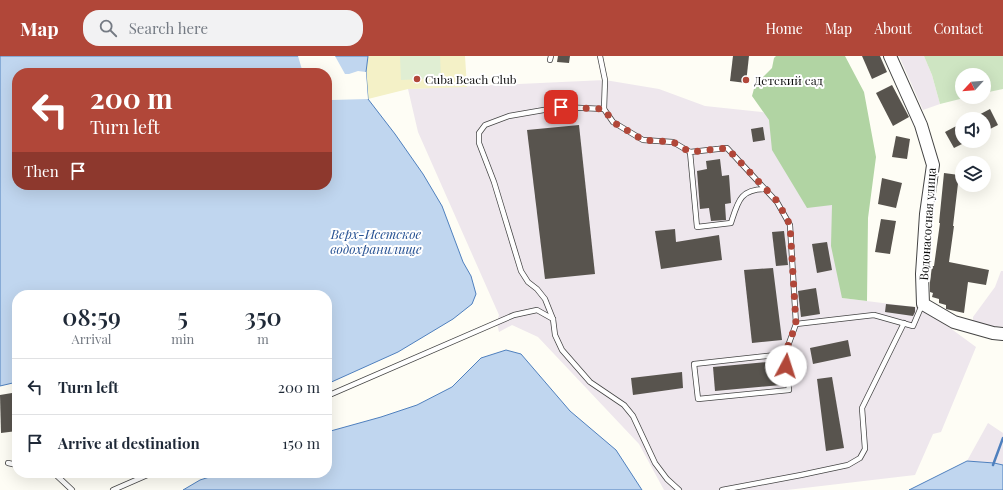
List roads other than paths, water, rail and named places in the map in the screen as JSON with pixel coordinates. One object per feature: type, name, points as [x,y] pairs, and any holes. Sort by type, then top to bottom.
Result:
[{"type":"street","name":"Водонасосная улица","points":[[890,56],[921,125],[933,165],[926,214],[922,274],[923,304]]},
{"type":"street","points":[[923,304],[954,322],[993,333],[1003,334]]},
{"type":"lane","points":[[600,56],[605,80],[604,109],[613,122],[643,140],[673,142],[690,152],[727,148],[778,202],[790,225],[796,324],[785,354],[789,390],[698,399],[694,364],[785,354]]},
{"type":"lane","points":[[604,109],[561,107],[509,116],[485,125],[479,133],[479,143],[494,182],[521,271],[528,282],[537,289],[545,299],[553,319],[555,335],[562,350],[590,382],[624,406],[633,416],[655,463],[667,479],[679,490]]},
{"type":"lane","points":[[690,152],[697,227],[731,223],[737,206],[746,192],[755,189],[766,189]]},
{"type":"lane","points":[[796,324],[874,315],[913,326],[923,304]]},
{"type":"lane","points":[[332,394],[514,315],[537,310],[553,319]]},
{"type":"lane","points":[[722,490],[848,465],[860,458],[865,449],[862,408],[904,323]]},
{"type":"lane","points":[[8,463],[12,464]]},
{"type":"lane","points":[[59,478],[72,490]]},
{"type":"lane","points":[[113,490],[141,478]]},
{"type":"water","name":"Верх-Исетское водохранилище","points":[[0,56],[368,56],[366,72],[368,99],[423,174],[442,206],[463,262],[471,276],[476,294],[472,304],[453,319],[398,352],[332,382],[332,290],[12,290],[12,383],[0,386]]},
{"type":"water","points":[[506,350],[521,354],[570,411],[616,450],[642,490],[183,490],[206,478],[332,478],[332,431],[417,405],[452,387],[481,358]]},
{"type":"water","points":[[967,461],[1003,465],[1003,490],[909,490]]},
{"type":"waterway","points":[[993,465],[1003,438]]},
{"type":"place","name":"Cuba Beach Club","points":[[417,79]]},
{"type":"place","name":"Детский сад","points":[[746,80]]}]
